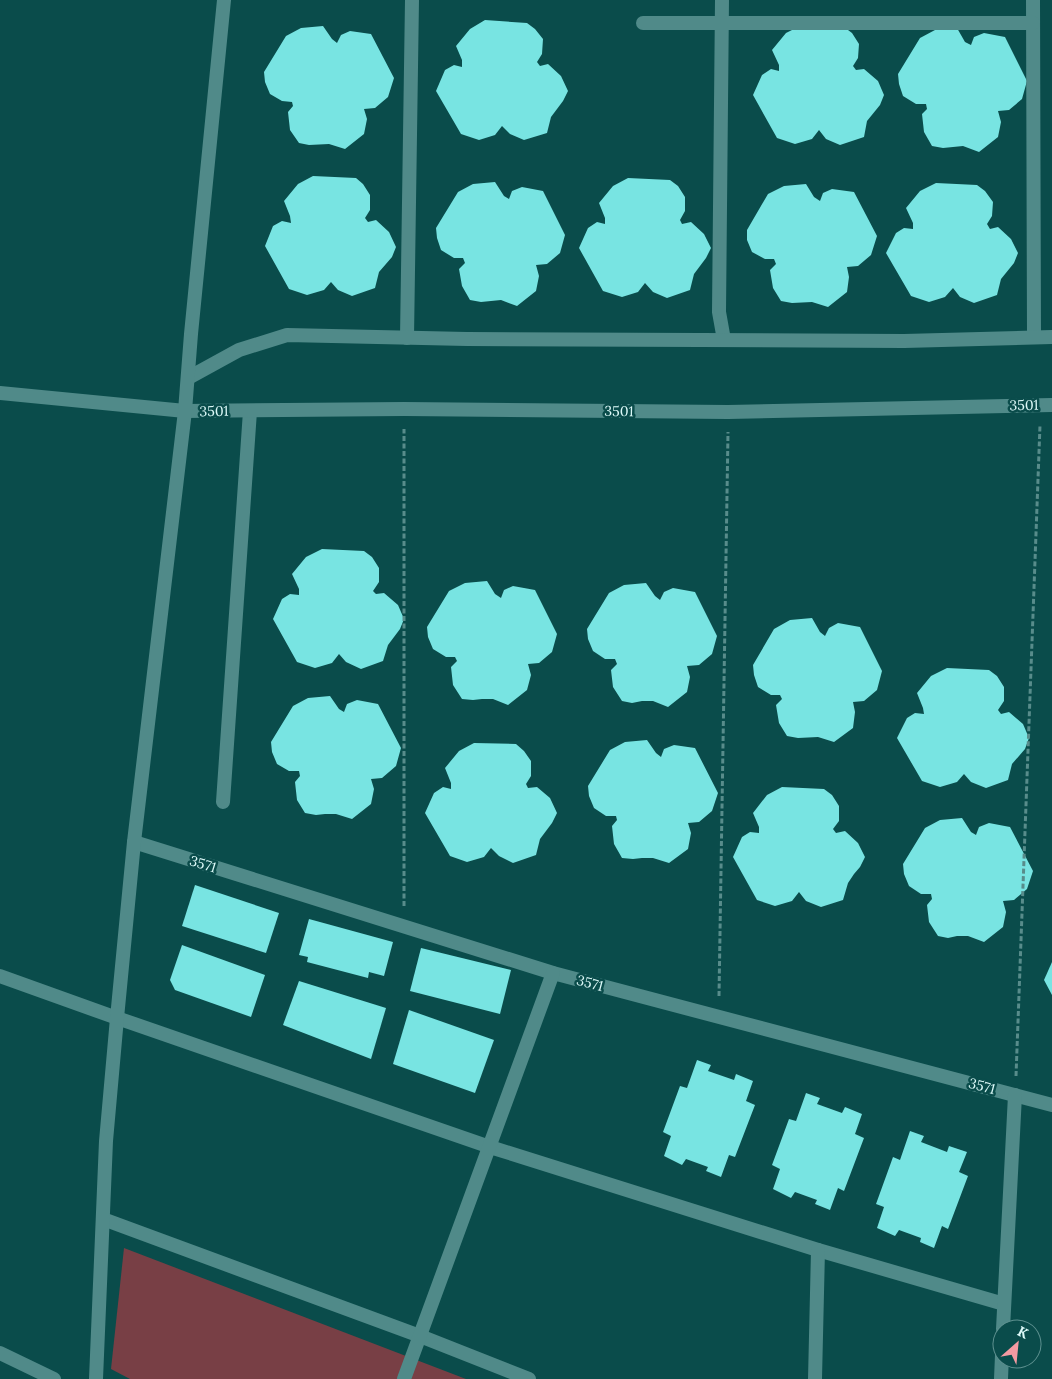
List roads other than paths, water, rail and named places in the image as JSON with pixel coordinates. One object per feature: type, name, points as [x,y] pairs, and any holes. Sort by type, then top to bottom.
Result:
[{"type":"street","points":[[96,1379],[106,1141],[117,1018],[134,842],[185,411],[224,0]]},
{"type":"street","points":[[407,338],[412,0]]},
{"type":"street","points":[[722,0],[719,312],[724,340]]},
{"type":"street","points":[[1033,0],[1034,337]]},
{"type":"street","points":[[643,23],[1033,23]]},
{"type":"street","points":[[188,378],[239,350],[287,335],[407,338],[724,340],[904,340],[1052,337]]},
{"type":"street","name":"3501","points":[[0,393],[185,411],[404,409],[728,412],[1046,405]]},
{"type":"street","points":[[223,802],[250,411]]},
{"type":"street","name":"3571","points":[[134,842],[553,973],[1052,1105]]},
{"type":"street","points":[[404,1379],[553,973]]},
{"type":"street","points":[[0,976],[490,1147],[818,1250],[1004,1304]]},
{"type":"street","points":[[1003,1319],[1015,1095]]},
{"type":"street","points":[[103,1219],[420,1336],[529,1379]]},
{"type":"street","points":[[815,1379],[818,1250]]},
{"type":"street","points":[[0,1352],[54,1379]]}]
